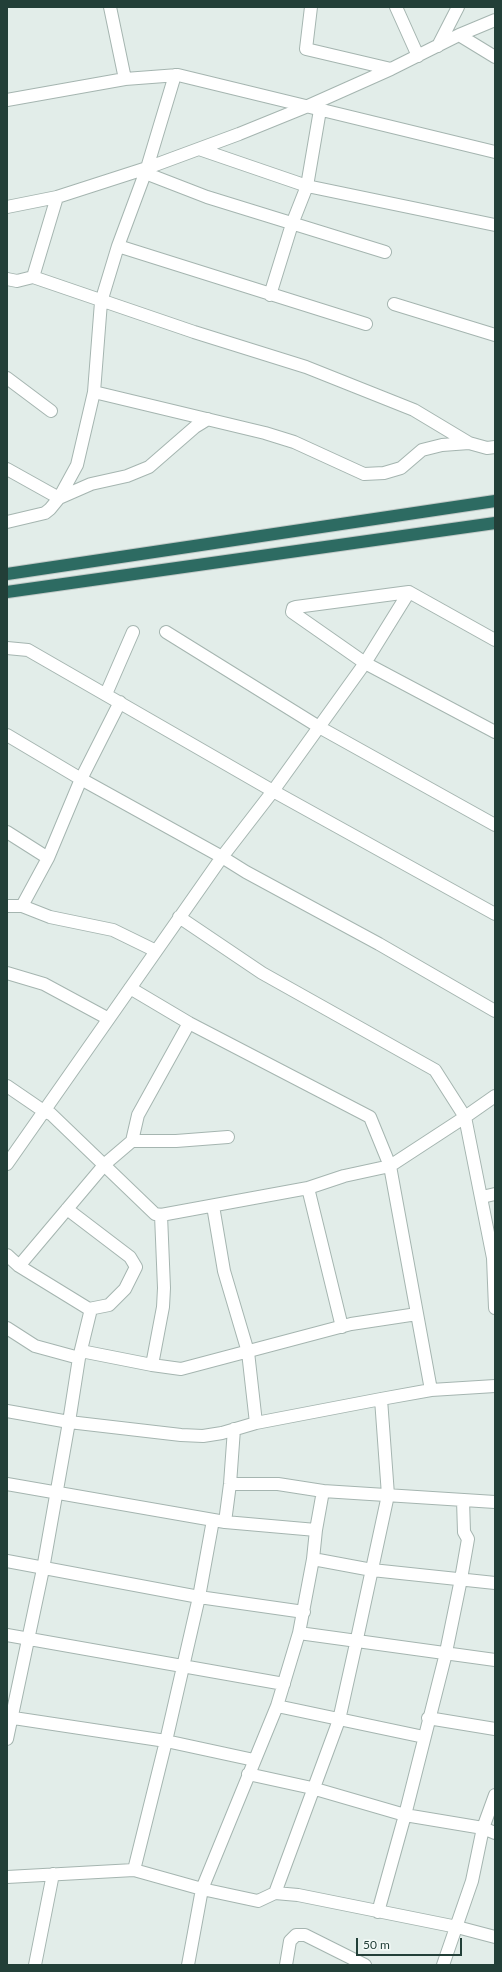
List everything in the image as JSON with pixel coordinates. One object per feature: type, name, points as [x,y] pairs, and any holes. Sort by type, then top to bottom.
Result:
[{"type":"highway","points":[[7,574],[495,501]]},
{"type":"highway","points":[[7,592],[495,523]]},
{"type":"street","points":[[110,7],[125,79]]},
{"type":"street","points":[[311,7],[306,49],[391,69]]},
{"type":"street","points":[[396,7],[418,56]]},
{"type":"street","points":[[438,46],[458,7]]},
{"type":"street","points":[[7,207],[57,196],[146,170],[308,106],[391,69],[459,35],[495,20]]},
{"type":"street","points":[[459,35],[495,57]]},
{"type":"street","points":[[7,522],[45,513],[59,498],[77,465],[94,392],[101,302],[118,246],[146,170],[175,75]]},
{"type":"street","points":[[7,100],[125,79],[175,75],[495,152]]},
{"type":"street","points":[[270,295],[292,224],[307,186],[320,110]]},
{"type":"street","points":[[199,149],[307,186],[495,225]]},
{"type":"street","points":[[146,170],[207,198],[385,252]]},
{"type":"street","points":[[33,277],[57,196]]},
{"type":"street","points":[[118,246],[366,324]]},
{"type":"street","points":[[7,279],[17,281],[33,277],[101,302],[306,367],[414,410],[469,442],[487,448],[495,447]]},
{"type":"street","points":[[394,304],[495,335]]},
{"type":"street","points":[[7,378],[50,411]]},
{"type":"street","points":[[94,392],[265,433],[294,442],[364,474],[384,473],[401,468],[422,450],[442,445],[469,442]]},
{"type":"street","points":[[59,498],[91,484],[127,476],[149,467],[195,427],[208,419]]},
{"type":"street","points":[[7,469],[59,498]]},
{"type":"street","points":[[495,640],[409,592],[293,608],[292,612],[365,663],[495,732]]},
{"type":"street","points":[[8,1161],[45,1112],[107,1018],[130,988],[222,857],[320,727],[365,663],[409,592]]},
{"type":"street","points":[[106,694],[133,632]]},
{"type":"street","points":[[166,632],[320,727],[495,825]]},
{"type":"street","points":[[7,648],[28,650],[273,791],[495,914]]},
{"type":"street","points":[[22,906],[48,858],[81,779],[120,702]]},
{"type":"street","points":[[7,735],[81,779],[222,857],[246,872],[379,944],[495,1011]]},
{"type":"street","points":[[7,832],[48,858]]},
{"type":"street","points":[[7,906],[22,906],[50,917],[112,930],[156,951]]},
{"type":"street","points":[[179,917],[262,973],[435,1070],[465,1118],[482,1196],[493,1258],[495,1308]]},
{"type":"street","points":[[7,973],[44,984],[107,1018]]},
{"type":"street","points":[[130,988],[189,1023],[370,1117],[390,1166],[431,1390]]},
{"type":"street","points":[[19,1266],[105,1164],[132,1141],[138,1116],[189,1023]]},
{"type":"street","points":[[7,1086],[45,1112],[51,1114],[105,1164],[155,1214],[161,1215],[308,1188],[344,1176],[390,1166],[465,1118],[495,1096]]},
{"type":"street","points":[[132,1141],[176,1141],[228,1137]]},
{"type":"street","points":[[308,1188],[342,1327]]},
{"type":"street","points":[[482,1196],[495,1194]]},
{"type":"street","points":[[212,1206],[224,1271],[248,1352],[256,1423]]},
{"type":"street","points":[[7,1255],[19,1266],[89,1308],[109,1305],[125,1289],[136,1267],[130,1257],[67,1209]]},
{"type":"street","points":[[152,1365],[163,1301],[161,1215]]},
{"type":"street","points":[[7,1739],[9,1717],[29,1640],[43,1569],[80,1354],[90,1313],[89,1308]]},
{"type":"street","points":[[7,1328],[35,1346],[180,1369],[342,1327],[416,1314]]},
{"type":"street","points":[[7,1411],[69,1422],[181,1435],[203,1436],[256,1423],[431,1390],[495,1386]]},
{"type":"street","points":[[275,1893],[312,1788],[339,1720],[357,1640],[388,1495],[381,1399]]},
{"type":"street","points":[[134,1870],[166,1741],[182,1664],[230,1484],[234,1429]]},
{"type":"street","points":[[7,1484],[56,1491],[219,1521],[316,1530]]},
{"type":"street","points":[[230,1484],[278,1484],[323,1491],[495,1502]]},
{"type":"street","points":[[188,1965],[202,1889],[277,1706],[299,1633],[313,1559],[316,1530],[323,1491]]},
{"type":"street","points":[[378,1912],[406,1815],[428,1718],[446,1653],[468,1539],[464,1532],[463,1500]]},
{"type":"street","points":[[313,1559],[372,1570],[495,1583]]},
{"type":"street","points":[[7,1561],[43,1569],[199,1597],[304,1612]]},
{"type":"street","points":[[299,1633],[495,1660]]},
{"type":"street","points":[[7,1635],[29,1640],[182,1664],[284,1684]]},
{"type":"street","points":[[277,1706],[424,1737]]},
{"type":"street","points":[[9,1717],[166,1741],[254,1760]]},
{"type":"street","points":[[428,1718],[495,1729]]},
{"type":"street","points":[[248,1774],[312,1788],[406,1815],[483,1828],[495,1833]]},
{"type":"street","points":[[443,1965],[472,1882],[483,1828],[495,1795]]},
{"type":"street","points":[[7,1877],[134,1870],[202,1889],[258,1901],[275,1893],[298,1895],[457,1927],[495,1937]]},
{"type":"street","points":[[35,1965],[53,1874]]},
{"type":"street","points":[[286,1965],[290,1942],[296,1935],[305,1935],[365,1965]]}]
